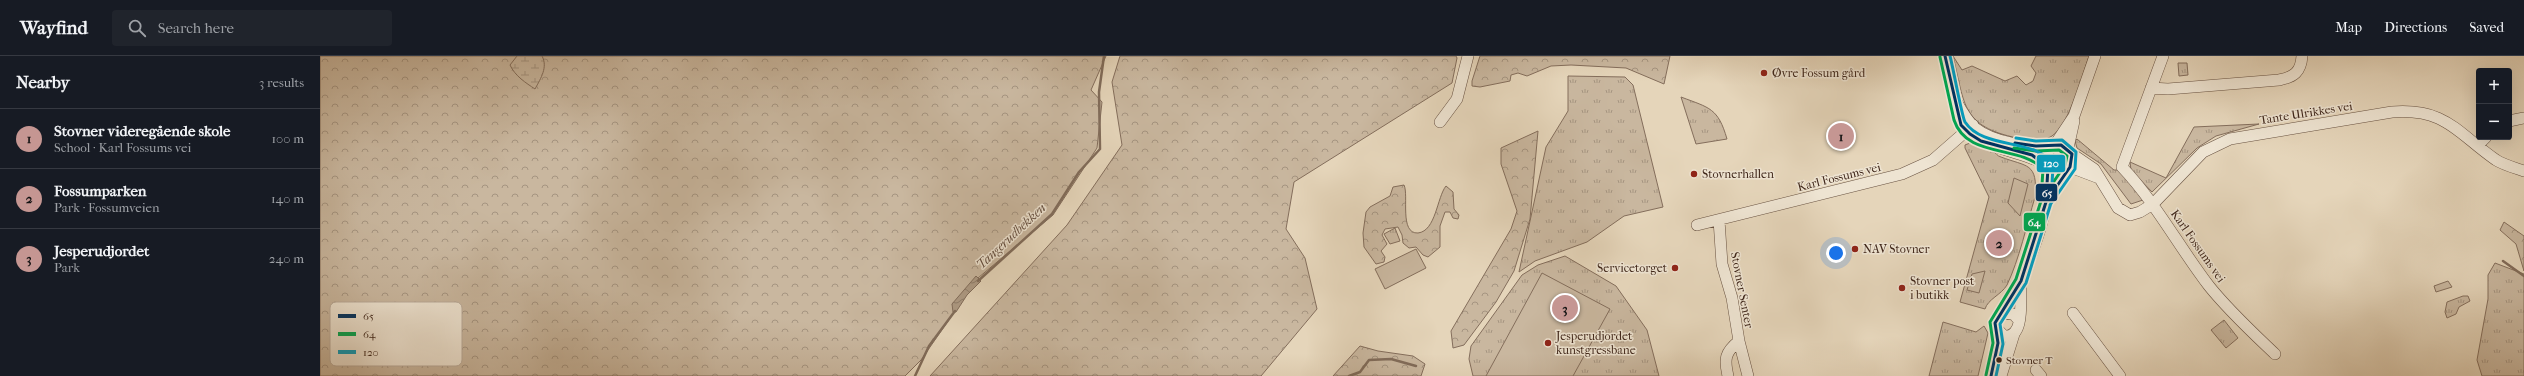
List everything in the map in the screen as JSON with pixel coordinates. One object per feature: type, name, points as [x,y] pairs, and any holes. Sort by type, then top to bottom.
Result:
[{"type":"street","points":[[1440,122],[1457,100],[1461,90],[1468,56]]},
{"type":"street","points":[[1945,56],[1956,103],[1958,119],[1986,143],[2023,153],[2047,165],[2058,173],[2068,169],[2099,178]]},
{"type":"street","points":[[2046,202],[2068,169],[2074,116],[2095,56]]},
{"type":"street","points":[[2153,204],[2122,167],[2163,56]]},
{"type":"street","points":[[2151,88],[2168,89],[2283,80],[2292,77],[2298,71],[2302,56]]},
{"type":"street","name":"Tante Ulrikkes vei","points":[[2153,204],[2203,152],[2230,139],[2287,128],[2392,112],[2416,111],[2444,119],[2497,161],[2524,172]]},
{"type":"street","points":[[1991,376],[1998,332],[1995,323],[2002,314],[2021,281],[2046,202],[2046,154],[2074,116]]},
{"type":"street","points":[[2512,120],[2524,118]]},
{"type":"street","points":[[1970,128],[1993,137],[2025,145],[2061,145],[2070,151]]},
{"type":"street","name":"Karl Fossums vei","points":[[1697,226],[1902,174],[1933,160],[1970,128]]},
{"type":"street","points":[[2478,145],[2483,140]]},
{"type":"street","name":"Karl Fossums vei","points":[[2070,151],[2091,166],[2123,212],[2136,214],[2153,204],[2209,286],[2240,321],[2275,354]]},
{"type":"street","name":"Stovner Senter","points":[[1719,220],[1722,264],[1732,298],[1739,341],[1748,376]]},
{"type":"street","points":[[2001,376],[2014,334],[2019,328],[2021,281]]},
{"type":"street","points":[[2002,314],[2010,312],[2019,320]]},
{"type":"street","points":[[2073,313],[2120,376]]},
{"type":"street","points":[[1998,332],[2004,336],[2014,334]]},
{"type":"street","name":"Stovner Senter","points":[[1728,376],[1725,356],[1728,350],[1739,341]]},
{"type":"green space","points":[[320,56],[1106,56],[1091,90],[1102,102],[1097,148],[1053,215],[978,278],[921,360],[905,376],[320,376]]},
{"type":"green space","points":[[517,56],[542,56],[544,60],[544,68],[535,89],[521,79],[512,69],[510,65]]},
{"type":"green space","points":[[1120,56],[1456,56],[1457,58],[1452,83],[1294,182],[1286,229],[1305,258],[1317,309],[1261,376],[930,376],[1067,225],[1122,145],[1112,82]]},
{"type":"green space","points":[[1480,56],[1670,56],[1664,84],[1626,68],[1571,65],[1551,66],[1527,76],[1518,73],[1511,75],[1510,81],[1480,87],[1472,86],[1472,81]]},
{"type":"green space","points":[[1953,56],[1962,70],[1972,66],[2005,81],[2017,76],[2026,85],[2033,81],[2036,73],[2031,66],[2036,56],[2089,56],[2075,99],[2058,130],[2052,136],[2044,140],[2030,141],[1999,133],[1985,127],[1976,120],[1964,101]]},
{"type":"green space","points":[[2178,63],[2187,63],[2188,75],[2179,76]]},
{"type":"green space","points":[[1568,76],[1625,77],[1633,85],[1663,207],[1624,216],[1587,242],[1535,261],[1519,272],[1546,147],[1568,111]]},
{"type":"green space","points":[[1681,97],[1712,110],[1720,121],[1727,139],[1696,144]]},
{"type":"green space","points":[[2259,124],[2216,136],[2197,148],[2152,192],[2131,170],[2130,162],[2166,178],[2194,127]]},
{"type":"green space","points":[[1538,131],[1530,219],[1514,271],[1496,302],[1464,345],[1453,348],[1451,331],[1511,229],[1517,211],[1501,164],[1501,148]]},
{"type":"green space","points":[[2077,139],[2114,170],[2118,170],[2141,194],[2143,200],[2131,204],[2101,164],[2077,148],[2075,141]]},
{"type":"green space","points":[[1970,143],[1988,149],[2000,157],[2024,165],[2029,168],[2035,177],[2035,197],[2011,275],[2007,285],[1989,302],[1985,309],[1960,302],[1989,197],[1965,148],[1965,145]]},
{"type":"green space","points":[[2014,178],[2028,184],[2020,216],[2008,203]]},
{"type":"green space","points":[[1404,185],[1408,227],[1412,232],[1418,233],[1424,231],[1429,226],[1446,186],[1453,192],[1454,209],[1459,215],[1458,219],[1453,218],[1450,212],[1445,212],[1440,226],[1440,247],[1428,257],[1423,255],[1416,247],[1409,248],[1403,243],[1402,235],[1398,227],[1385,229],[1382,235],[1387,244],[1381,251],[1385,257],[1384,262],[1376,264],[1364,247],[1363,233],[1366,212],[1370,207],[1390,196],[1393,187]]},
{"type":"green space","points":[[2504,222],[2524,236],[2524,271],[2516,244],[2500,230]]},
{"type":"green space","points":[[1395,228],[1400,241],[1390,244],[1384,234]]},
{"type":"green space","points":[[1416,249],[1426,268],[1385,289],[1375,269]]},
{"type":"green space","points":[[1565,256],[1616,286],[1647,330],[1659,376],[1473,376],[1469,359],[1471,346],[1522,275],[1538,265]]},
{"type":"green space","points":[[2495,263],[2524,274],[2524,376],[2482,376],[2477,360],[2488,299],[2488,275]]},
{"type":"green space","points":[[1985,271],[1979,293],[1967,290],[1972,274]]},
{"type":"green space","name":"Jesperudjordet kunstgressbane","points":[[1542,273],[1610,309],[1573,376],[1486,376]]},
{"type":"green space","points":[[2448,281],[2452,287],[2436,292],[2434,286]]},
{"type":"green space","points":[[2463,296],[2468,296],[2470,301],[2459,307],[2456,314],[2447,318],[2445,312],[2447,302]]},
{"type":"green space","points":[[2224,320],[2238,338],[2226,348],[2211,330]]},
{"type":"green space","points":[[1943,322],[1976,332],[1984,326],[1988,333],[1978,376],[1929,376]]},
{"type":"green space","points":[[1360,346],[1378,351],[1413,356],[1425,364],[1421,376],[1333,376]]},
{"type":"water","points":[[976,276],[981,281],[967,295],[956,312],[953,312],[952,304]]},
{"type":"waterway","name":"Tangerudbekken","points":[[978,281],[1052,214],[1079,172],[1100,149],[1099,92],[1104,56]]},
{"type":"waterway","points":[[2503,261],[2524,276]]},
{"type":"waterway","name":"Tangerudbekken","points":[[915,376],[929,346],[955,311]]},
{"type":"waterway","points":[[1349,376],[1360,372],[1369,360],[1391,359],[1416,366]]},
{"type":"transit line","name":"65","points":[[1945,56],[1961,125],[1970,134],[1981,141],[2032,155],[2048,167],[2046,202],[2021,281],[1995,323],[1998,343],[1991,376]]},
{"type":"transit line","name":"120","points":[[1950,56],[1965,122],[1974,131],[1985,137],[2036,151],[2046,157],[2053,166],[2051,203],[2026,283],[2000,324],[2003,344],[1996,376]]},
{"type":"transit line","name":"64","points":[[1940,57],[1954,120],[1961,132],[1970,141],[1994,150],[2021,156],[2033,161],[2043,169],[2041,201],[2016,279],[1990,322],[1993,343],[1986,375]]},
{"type":"transit line","name":"120","points":[[2016,138],[2036,141],[2062,140],[2076,152],[2075,169],[2050,205]]},
{"type":"transit line","name":"65","points":[[2015,143],[2036,146],[2061,145],[2072,154],[2070,167],[2046,202]]},
{"type":"transit line","name":"64","points":[[2014,148],[2036,151],[2059,150],[2067,156],[2065,165],[2042,199]]},
{"type":"place","name":"Øvre Fossum gård","points":[[1764,73]]},
{"type":"place","name":"Stovner videregående skole","points":[[1841,136]]},
{"type":"place","name":"Stovnerhallen","points":[[1694,174]]},
{"type":"place","name":"Fossumparken","points":[[1999,243]]},
{"type":"place","name":"NAV Stovner","points":[[1855,249]]},
{"type":"place","name":"Servicetorget","points":[[1675,268]]},
{"type":"place","name":"Stovner post i butikk","points":[[1902,288]]},
{"type":"place","name":"Jesperudjordet","points":[[1565,308]]},
{"type":"place","name":"Jesperudjordet kunstgressbane","points":[[1548,343]]},
{"type":"place","name":"Stovner T","points":[[1999,360]]}]
